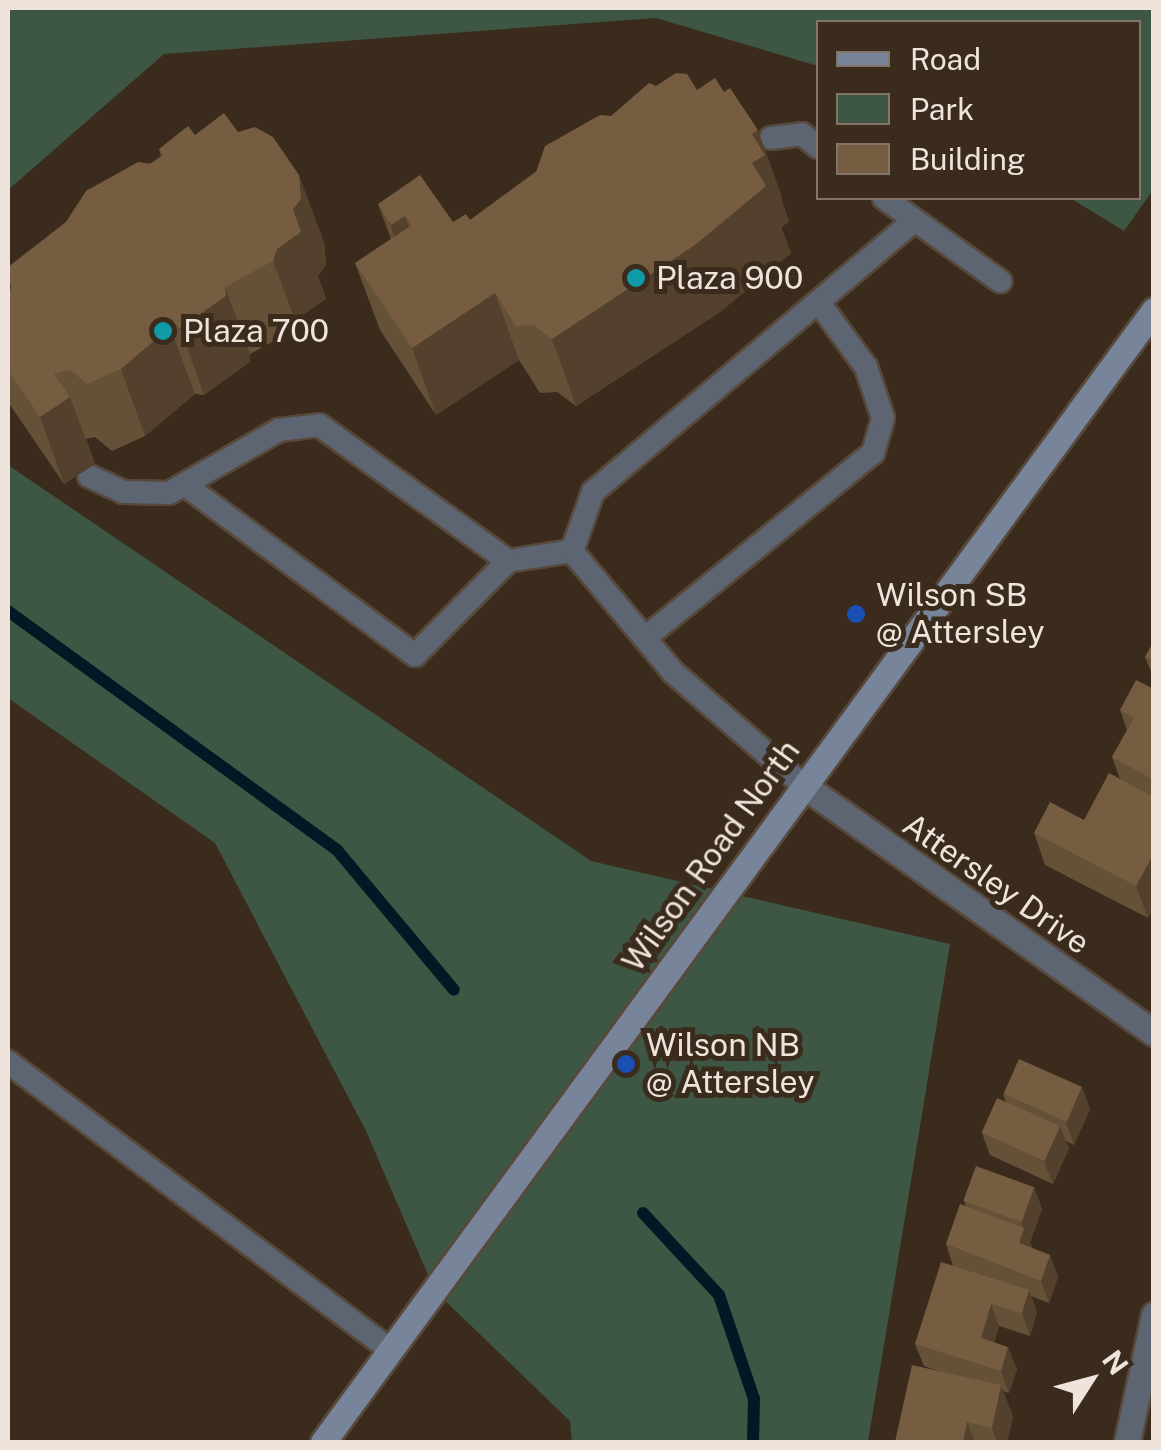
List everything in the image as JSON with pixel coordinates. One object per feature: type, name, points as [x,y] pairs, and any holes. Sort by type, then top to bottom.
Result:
[{"type":"main road","name":"Wilson Road North","points":[[324,1442],[1154,310]]},
{"type":"street","name":"Attersley Drive","points":[[804,786],[1154,1032]]},
{"type":"street","points":[[1127,1442],[1154,1315]]},
{"type":"lane","points":[[771,138],[802,134],[816,145]]},
{"type":"lane","points":[[887,200],[1000,281]]},
{"type":"lane","points":[[572,551],[593,492],[914,221]]},
{"type":"lane","points":[[645,638],[872,454],[884,418],[866,367],[819,302]]},
{"type":"lane","points":[[89,476],[124,492],[169,494],[278,430],[319,425],[508,561]]},
{"type":"lane","points":[[185,484],[415,656],[508,561],[572,551]]},
{"type":"lane","points":[[572,551],[673,672],[804,786]]},
{"type":"lane","points":[[8,1062],[390,1350]]},
{"type":"green space","points":[[8,8],[1153,8],[1153,190],[1124,231],[1073,200],[1141,200],[1141,20],[816,20],[816,65],[656,18],[164,54],[8,190]]},
{"type":"green space","points":[[8,465],[591,861],[950,944],[868,1442],[572,1442],[570,1421],[435,1291],[366,1131],[215,843],[8,698]]},
{"type":"building","points":[[676,73],[687,74],[697,90],[715,78],[724,92],[730,88],[758,130],[752,134],[765,155],[752,163],[766,186],[695,245],[552,339],[533,325],[516,326],[495,293],[412,348],[355,263],[412,225],[405,216],[391,225],[378,204],[420,175],[453,222],[466,214],[470,220],[536,172],[545,146],[600,115],[611,116],[649,83],[656,86]]},
{"type":"building","points":[[224,113],[238,132],[255,127],[273,137],[299,175],[301,199],[293,209],[301,232],[277,249],[273,261],[225,287],[226,296],[180,328],[170,327],[121,369],[87,384],[70,370],[54,374],[70,397],[40,417],[8,370],[8,267],[66,222],[86,191],[138,162],[151,164],[163,155],[159,149],[188,126],[195,135]]},
{"type":"building","points":[[1154,641],[1154,661],[1145,657]]},
{"type":"building","points":[[1136,680],[1154,689],[1154,780],[1112,757],[1134,718],[1120,710]]},
{"type":"building","points":[[1109,773],[1154,797],[1154,853],[1136,886],[1034,833],[1050,802],[1084,820]]},
{"type":"building","points":[[1019,1059],[1082,1087],[1067,1122],[1004,1094]]},
{"type":"building","points":[[997,1098],[1060,1126],[1045,1161],[982,1133]]},
{"type":"building","points":[[976,1166],[1034,1187],[1022,1222],[963,1201]]},
{"type":"building","points":[[960,1204],[1024,1228],[1019,1243],[1050,1255],[1041,1281],[946,1244]]},
{"type":"building","points":[[941,1262],[1029,1290],[1022,1313],[991,1304],[981,1338],[1008,1347],[1001,1371],[915,1344]]},
{"type":"building","points":[[912,1365],[1001,1385],[992,1428],[967,1422],[963,1442],[895,1442]]},
{"type":"waterway","points":[[8,611],[337,850],[454,990]]},
{"type":"waterway","points":[[643,1213],[719,1295],[754,1399],[753,1442]]},
{"type":"place","name":"Plaza 900","points":[[636,278]]},
{"type":"place","name":"Plaza 700","points":[[163,331]]},
{"type":"place","name":"Wilson SB @ Attersley","points":[[856,614]]},
{"type":"place","name":"Wilson NB @ Attersley","points":[[626,1064]]}]
